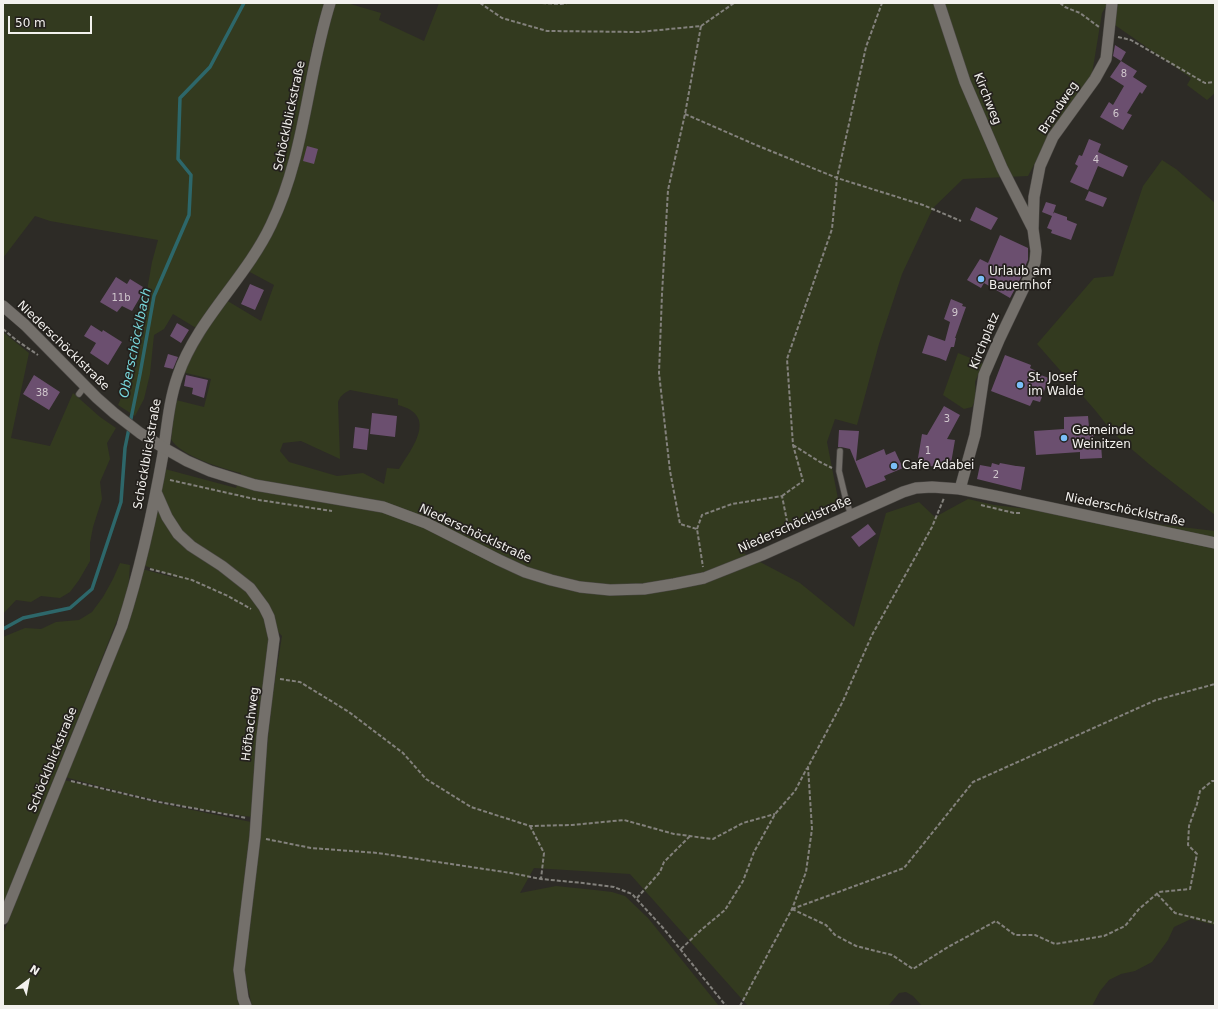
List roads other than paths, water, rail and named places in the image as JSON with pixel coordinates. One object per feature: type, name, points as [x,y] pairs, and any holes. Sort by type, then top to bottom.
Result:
[{"type":"street","name":"Schöcklblickstraße","points":[[3,919],[122,626],[139,566],[156,492],[171,399],[183,362],[200,331],[254,256],[271,225],[284,196],[298,150],[315,61],[330,3]]},
{"type":"street","name":"Kirchweg","points":[[939,3],[965,82],[1002,168],[1033,229]]},
{"type":"street","name":"Brandweg","points":[[1033,229],[1034,197],[1040,166],[1053,137],[1094,79],[1106,59],[1112,3]]},
{"type":"street","points":[[1018,202],[1027,202],[1034,197]]},
{"type":"street","name":"Kirchplatz","points":[[960,489],[975,435],[984,375],[998,340],[1035,262],[1036,251],[1033,229]]},
{"type":"street","name":"Niederschöcklstraße","points":[[3,306],[25,325],[82,390],[114,413],[141,439],[164,448],[187,461],[210,471],[255,485],[383,507],[426,523],[525,572],[573,586],[610,590],[644,588],[704,578],[791,542],[903,492],[916,488],[932,487],[960,489],[1215,543]]},
{"type":"street","name":"Höfbachweg","points":[[156,492],[167,517],[178,534],[191,546],[222,566],[250,588],[264,607],[269,618],[274,639],[262,737],[255,837],[239,970],[243,998],[246,1006]]},
{"type":"lane","points":[[840,451],[838,470],[851,515]]},
{"type":"waterway","name":"Oberschöcklbach","points":[[3,629],[23,618],[70,608],[92,589],[121,502],[125,448],[154,296],[189,215],[191,175],[178,159],[180,98],[210,67],[244,3]]},
{"type":"place","name":"Urlaub am Bauernhof","points":[[981,279]]},
{"type":"place","name":"St. Josef im Walde","points":[[1020,385]]},
{"type":"place","name":"Gemeinde Weinitzen","points":[[1064,438]]},
{"type":"place","name":"Cafe Adabei","points":[[894,466]]}]
